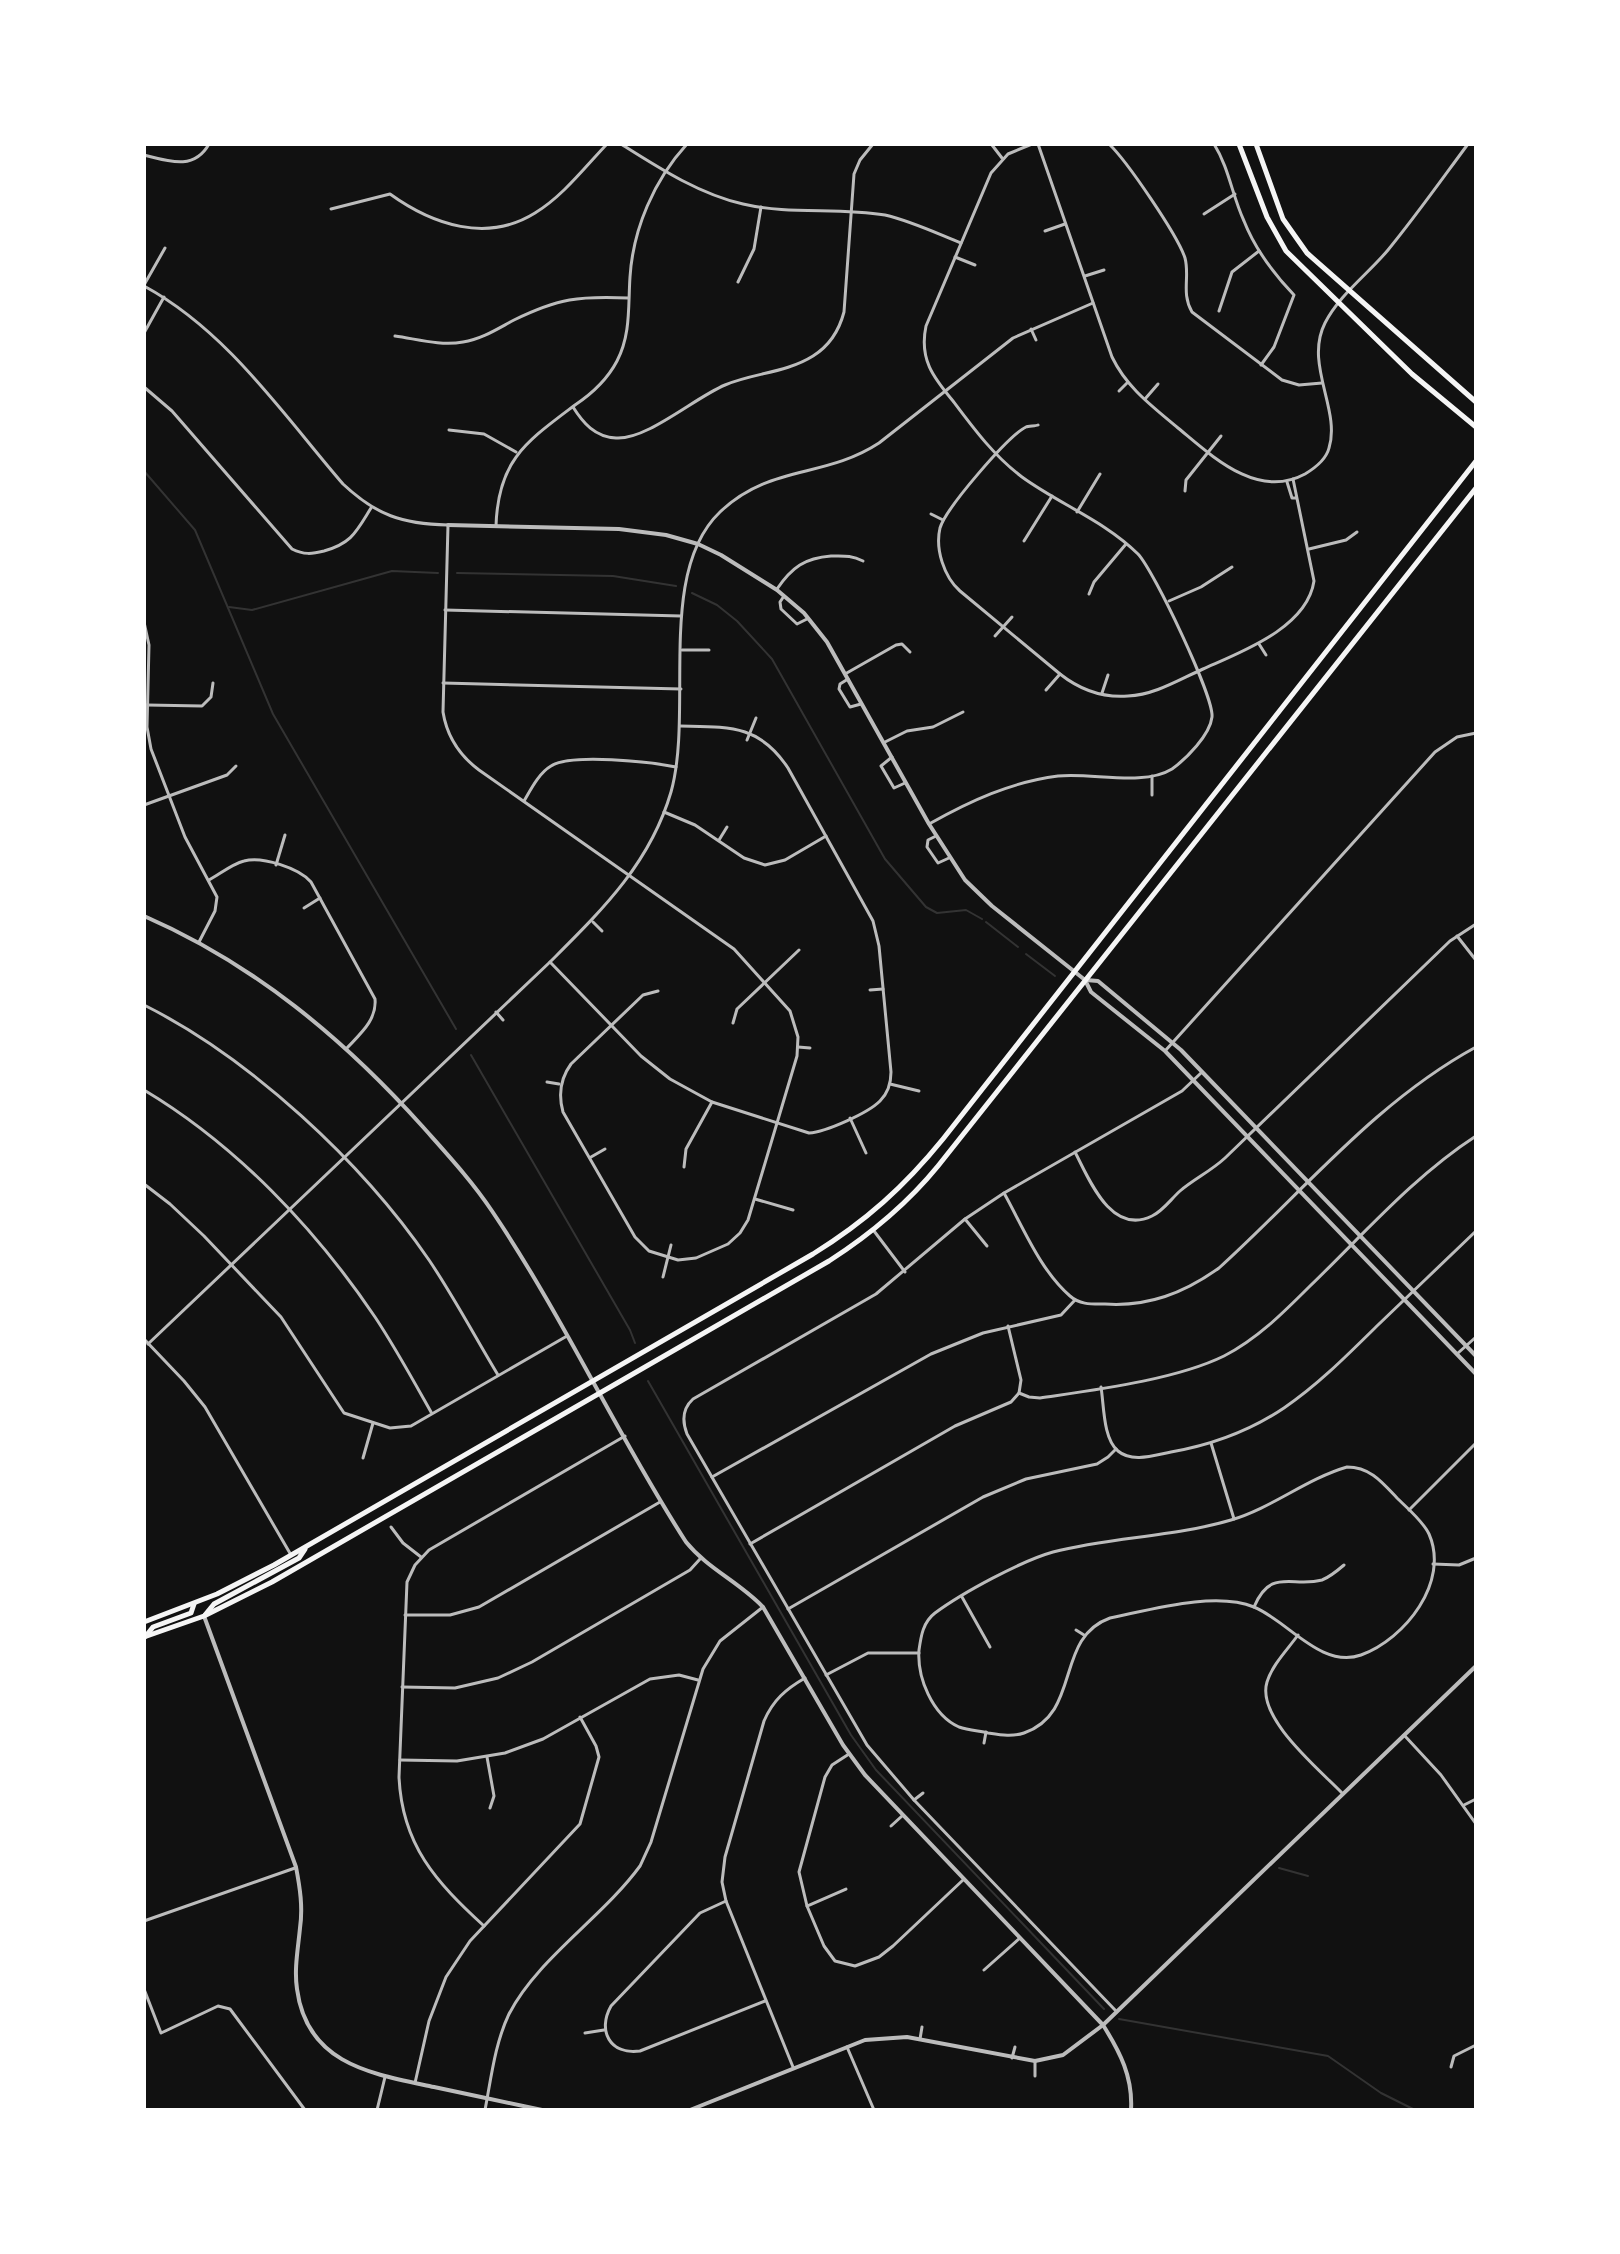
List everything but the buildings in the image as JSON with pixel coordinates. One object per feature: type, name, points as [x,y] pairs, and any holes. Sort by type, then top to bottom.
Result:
[{"type":"main road","points":[[1239,144],[1277,238],[1303,270],[1412,374],[1476,427]]},
{"type":"main road","points":[[1256,144],[1278,207],[1291,232],[1312,258],[1476,402]]},
{"type":"main road","points":[[144,1622],[194,1604],[291,1555],[813,1254],[865,1219],[921,1166],[1476,461]]},
{"type":"main road","points":[[145,1637],[204,1616],[272,1582],[829,1261],[874,1231],[926,1181],[1476,488]]},
{"type":"main road","points":[[204,1616],[214,1604],[299,1558],[308,1545]]},
{"type":"main road","points":[[145,1637],[153,1627],[191,1613],[194,1604]]},
{"type":"street","points":[[144,155],[175,163],[186,162],[196,158],[209,144]]},
{"type":"street","points":[[331,209],[390,194],[432,219],[471,229],[493,229],[515,224],[556,197],[607,144]]},
{"type":"street","points":[[621,144],[666,171],[721,197],[761,207],[851,212],[898,219],[961,243]]},
{"type":"street","points":[[496,526],[502,481],[517,453],[531,438],[600,386],[617,361],[626,337],[628,298],[639,228],[666,171],[687,144]]},
{"type":"street","points":[[573,407],[581,420],[596,432],[615,438],[634,437],[728,384],[791,367],[813,356],[836,332],[844,312],[856,167],[873,144]]},
{"type":"street","points":[[929,824],[989,793],[1049,778],[1073,775],[1152,776],[1174,767],[1209,727],[1212,708],[1150,568],[1126,544],[1024,478],[996,455],[927,367],[922,347],[926,326],[991,173],[1002,158],[1032,144]]},
{"type":"street","points":[[1038,144],[1112,357],[1127,383],[1208,453],[1245,476],[1264,481],[1293,479],[1318,465],[1328,453],[1331,436],[1319,343],[1325,322],[1339,302],[1387,251],[1468,144]]},
{"type":"street","points":[[1109,144],[1180,246],[1186,264],[1185,295],[1192,312],[1282,380],[1295,384],[1322,383]]},
{"type":"street","points":[[1214,144],[1222,158],[1243,221],[1259,251],[1294,295],[1274,347],[1261,365]]},
{"type":"street","points":[[992,145],[1002,158]]},
{"type":"street","points":[[1204,214],[1235,194]]},
{"type":"street","points":[[738,282],[754,249],[761,207]]},
{"type":"street","points":[[1045,231],[1066,224]]},
{"type":"street","points":[[165,248],[144,285],[199,321],[343,484],[371,508],[415,523],[642,531],[698,544],[721,555],[784,596],[808,617],[827,642],[949,858],[976,892],[1085,980],[1091,992],[1165,1051],[1476,1374]]},
{"type":"street","points":[[1219,311],[1232,272],[1259,251]]},
{"type":"street","points":[[955,257],[975,265]]},
{"type":"street","points":[[1085,277],[1104,270]]},
{"type":"street","points":[[395,336],[443,344],[461,343],[487,335],[562,301],[584,296],[628,298]]},
{"type":"street","points":[[144,333],[164,297]]},
{"type":"street","points":[[148,1344],[550,962],[592,921],[631,876],[647,851],[664,812],[676,767],[686,578],[698,544],[712,521],[746,492],[774,478],[852,459],[879,443],[1006,343],[1093,303]]},
{"type":"street","points":[[1031,329],[1036,340]]},
{"type":"street","points":[[1119,391],[1127,383]]},
{"type":"street","points":[[1144,400],[1158,384]]},
{"type":"street","points":[[144,387],[172,411],[292,549],[314,554],[344,545],[371,508]]},
{"type":"street","points":[[1038,425],[1027,426],[967,486],[943,520],[939,544],[949,580],[1060,674],[1076,685],[1102,693],[1140,695],[1197,672],[1259,644],[1300,611],[1310,596],[1314,581],[1293,479]]},
{"type":"street","points":[[449,430],[484,434],[517,453]]},
{"type":"street","points":[[1185,491],[1186,480],[1221,436]]},
{"type":"street","points":[[1077,512],[1100,474]]},
{"type":"street","points":[[1287,481],[1292,498],[1296,498]]},
{"type":"street","points":[[1024,541],[1052,496]]},
{"type":"street","points":[[931,514],[943,520]]},
{"type":"street","points":[[448,525],[443,683],[445,723],[461,754],[726,942],[790,1011],[797,1029],[798,1047],[745,1227],[728,1244],[696,1258],[667,1258],[649,1251],[635,1237],[560,1102],[561,1084],[571,1064],[643,995],[658,991]]},
{"type":"street","points":[[1309,549],[1346,540],[1357,532]]},
{"type":"street","points":[[1089,594],[1094,582],[1126,544]]},
{"type":"street","points":[[777,590],[791,570],[810,559],[852,555],[863,561]]},
{"type":"street","points":[[1167,602],[1201,587],[1232,567]]},
{"type":"street","points":[[784,596],[780,607],[797,624],[808,617]]},
{"type":"street","points":[[445,610],[683,616]]},
{"type":"street","points":[[995,636],[1012,617]]},
{"type":"street","points":[[144,622],[149,645],[147,705],[151,749],[185,837],[217,897],[217,904],[199,942]]},
{"type":"street","points":[[896,637],[896,645]]},
{"type":"street","points":[[862,704],[850,707],[839,689],[840,684],[896,645],[902,644],[910,652]]},
{"type":"street","points":[[1259,644],[1266,655]]},
{"type":"street","points":[[682,650],[709,650]]},
{"type":"street","points":[[1046,690],[1060,674]]},
{"type":"street","points":[[1102,693],[1108,675]]},
{"type":"street","points":[[147,705],[202,706],[211,697],[213,683]]},
{"type":"street","points":[[443,683],[681,689]]},
{"type":"street","points":[[884,742],[907,731],[933,727],[963,712]]},
{"type":"street","points":[[747,740],[756,718]]},
{"type":"street","points":[[550,962],[653,1070],[712,1102],[804,1133],[814,1133],[880,1102],[890,1084],[877,936],[869,912],[782,758],[750,732],[680,726]]},
{"type":"street","points":[[1165,1051],[1435,752],[1450,741],[1476,733]]},
{"type":"street","points":[[892,757],[881,766],[894,788],[906,783]]},
{"type":"street","points":[[524,801],[545,770],[559,762],[638,762],[676,767]]},
{"type":"street","points":[[144,805],[227,775],[236,766]]},
{"type":"street","points":[[1073,767],[1073,775]]},
{"type":"street","points":[[1152,776],[1152,795]]},
{"type":"street","points":[[664,812],[684,819],[744,858],[765,865],[785,860],[826,836]]},
{"type":"street","points":[[719,840],[727,827]]},
{"type":"street","points":[[276,865],[285,835]]},
{"type":"street","points":[[936,836],[928,840],[927,847],[938,863],[942,864],[949,858]]},
{"type":"street","points":[[209,880],[246,860],[302,873],[320,898],[375,999],[375,1014],[347,1048]]},
{"type":"street","points":[[764,871],[765,865]]},
{"type":"street","points":[[304,908],[320,898]]},
{"type":"street","points":[[869,912],[877,908]]},
{"type":"street","points":[[144,916],[199,942],[277,991],[347,1048],[401,1103],[490,1208],[686,1542],[700,1559],[749,1593],[763,1607],[849,1754],[902,1816],[1103,2025],[1125,2066],[1131,2110]]},
{"type":"street","points":[[592,921],[602,931]]},
{"type":"street","points":[[1075,1152],[1099,1197],[1109,1209],[1126,1218],[1145,1218],[1161,1210],[1184,1188],[1216,1167],[1457,936],[1476,924]]},
{"type":"street","points":[[1457,936],[1475,959]]},
{"type":"street","points":[[733,1023],[737,1009],[799,950]]},
{"type":"street","points":[[1085,980],[1098,981],[1173,1043],[1476,1356]]},
{"type":"street","points":[[870,990],[883,989]]},
{"type":"street","points":[[144,1005],[203,1039],[253,1074],[343,1158],[429,1260],[498,1376]]},
{"type":"street","points":[[496,1012],[503,1020]]},
{"type":"street","points":[[1134,1026],[1142,1017]]},
{"type":"street","points":[[798,1047],[810,1048]]},
{"type":"street","points":[[1004,1193],[1049,1271],[1076,1300],[1090,1304],[1131,1304],[1164,1298],[1183,1291],[1219,1268],[1403,1094],[1476,1047]]},
{"type":"street","points":[[1116,2011],[914,1800],[867,1745],[687,1434],[684,1412],[690,1402],[700,1395],[859,1304],[905,1272],[965,1219],[1004,1193],[1182,1091],[1202,1073]]},
{"type":"street","points":[[547,1082],[561,1084]]},
{"type":"street","points":[[890,1084],[919,1091]]},
{"type":"street","points":[[144,1090],[210,1136],[261,1181],[288,1211],[361,1296],[432,1413]]},
{"type":"street","points":[[684,1167],[686,1149],[712,1102]]},
{"type":"street","points":[[850,1118],[866,1153]]},
{"type":"street","points":[[1019,1393],[1040,1398],[1101,1387],[1183,1372],[1224,1356],[1271,1324],[1430,1171],[1476,1136]]},
{"type":"street","points":[[590,1158],[605,1149]]},
{"type":"street","points":[[144,1184],[170,1204],[232,1264],[281,1317],[310,1358],[339,1408],[349,1416],[404,1428],[567,1336]]},
{"type":"street","points":[[755,1199],[793,1210]]},
{"type":"street","points":[[965,1219],[987,1246]]},
{"type":"street","points":[[874,1231],[905,1272]]},
{"type":"street","points":[[1101,1387],[1109,1434],[1116,1449],[1135,1458],[1211,1443],[1255,1426],[1297,1401],[1333,1370],[1476,1231]]},
{"type":"street","points":[[663,1277],[671,1245]]},
{"type":"street","points":[[712,1477],[906,1365],[955,1343],[1008,1326],[1061,1315],[1076,1300]]},
{"type":"street","points":[[750,1544],[955,1426],[1006,1405],[1019,1393],[1021,1380],[1008,1326]]},
{"type":"street","points":[[1456,1354],[1476,1337]]},
{"type":"street","points":[[144,1339],[205,1407],[291,1555]]},
{"type":"street","points":[[363,1458],[373,1423]]},
{"type":"street","points":[[484,1926],[441,1885],[415,1846],[402,1804],[400,1760],[407,1582],[421,1557],[625,1436]]},
{"type":"street","points":[[1211,1443],[1234,1519]]},
{"type":"street","points":[[1409,1510],[1476,1443]]},
{"type":"street","points":[[788,1609],[983,1497],[1026,1479],[1097,1464],[1116,1449]]},
{"type":"street","points":[[1353,1459],[1353,1467]]},
{"type":"street","points":[[1353,1467],[1379,1479],[1428,1533],[1434,1556],[1430,1588],[1422,1605],[1381,1645],[1357,1656],[1325,1653],[1254,1607],[1219,1601],[1110,1618],[1084,1635],[1058,1706],[1051,1716],[1035,1728],[1014,1736],[960,1727],[942,1712],[923,1683],[919,1653],[920,1638],[926,1623],[937,1611],[1019,1565],[1044,1555],[1234,1519],[1272,1504],[1333,1472],[1353,1467]]},
{"type":"street","points":[[405,1615],[450,1615],[479,1607],[661,1502]]},
{"type":"street","points":[[391,1527],[403,1543],[421,1557]]},
{"type":"street","points":[[1433,1564],[1459,1565],[1476,1558]]},
{"type":"street","points":[[402,1687],[455,1688],[498,1678],[690,1570],[700,1559]]},
{"type":"street","points":[[1254,1607],[1262,1592],[1273,1583],[1321,1580],[1344,1565]]},
{"type":"street","points":[[962,1597],[990,1647]]},
{"type":"street","points":[[485,2110],[501,2035],[515,2004],[525,1988],[644,1859],[698,1680],[720,1641],[763,1607]]},
{"type":"street","points":[[204,1616],[296,1867],[302,1904],[295,1978],[304,2017],[318,2040],[341,2060],[363,2071],[542,2110]]},
{"type":"street","points":[[1076,1630],[1084,1635]]},
{"type":"street","points":[[1298,1635],[1269,1676],[1265,1692],[1267,1701],[1287,1736],[1343,1793]]},
{"type":"street","points":[[826,1675],[868,1653],[919,1653]]},
{"type":"street","points":[[1357,1656],[1358,1665]]},
{"type":"street","points":[[690,2110],[847,2046],[882,2037],[920,2039],[1035,2061],[1063,2055],[1103,2025],[1476,1666]]},
{"type":"street","points":[[400,1760],[457,1761],[487,1757],[532,1743],[650,1679],[679,1675],[698,1680]]},
{"type":"street","points":[[793,2067],[726,1901],[722,1882],[725,1857],[764,1721],[783,1692],[805,1678]]},
{"type":"street","points":[[415,2083],[429,2021],[453,1965],[484,1926],[580,1824],[599,1757],[580,1717]]},
{"type":"street","points":[[984,1743],[986,1732]]},
{"type":"street","points":[[1404,1735],[1432,1764],[1476,1824]]},
{"type":"street","points":[[849,1754],[828,1771],[800,1865],[801,1887],[807,1906],[830,1956],[841,1964],[855,1966],[871,1961],[887,1951],[963,1880]]},
{"type":"street","points":[[487,1757],[494,1796],[490,1808]]},
{"type":"street","points":[[914,1800],[923,1793]]},
{"type":"street","points":[[1464,1805],[1476,1799]]},
{"type":"street","points":[[891,1826],[902,1816]]},
{"type":"street","points":[[144,1921],[296,1867]]},
{"type":"street","points":[[807,1906],[846,1889]]},
{"type":"street","points":[[726,1901],[700,1913],[663,1951],[611,2006],[604,2030],[614,2045],[634,2052],[766,2001]]},
{"type":"street","points":[[984,1970],[1020,1938]]},
{"type":"street","points":[[663,1951],[670,1958]]},
{"type":"street","points":[[144,1989],[161,2033],[218,2006],[230,2009],[305,2110]]},
{"type":"street","points":[[920,2039],[922,2027]]},
{"type":"street","points":[[585,2033],[604,2030]]},
{"type":"street","points":[[1451,2067],[1454,2056],[1476,2045]]},
{"type":"street","points":[[847,2046],[874,2110]]},
{"type":"street","points":[[1012,2058],[1015,2047]]},
{"type":"street","points":[[1035,2061],[1035,2076]]},
{"type":"street","points":[[377,2110],[385,2077]]},
{"type":"waterway","points":[[144,471],[195,530],[273,714],[456,1029]]},
{"type":"waterway","points":[[229,607],[252,610],[392,571],[438,573]]},
{"type":"waterway","points":[[457,573],[613,576],[676,586]]},
{"type":"waterway","points":[[692,593],[717,605],[737,621],[772,659],[885,859],[926,907],[937,913],[966,910],[982,919]]},
{"type":"waterway","points":[[986,922],[1018,947]]},
{"type":"waterway","points":[[1026,954],[1055,976]]},
{"type":"waterway","points":[[471,1055],[635,1343]]},
{"type":"waterway","points":[[648,1381],[851,1735],[876,1770],[1104,2009]]},
{"type":"waterway","points":[[1279,1868],[1308,1876]]},
{"type":"waterway","points":[[1119,2019],[1328,2056],[1381,2093],[1415,2110]]}]
